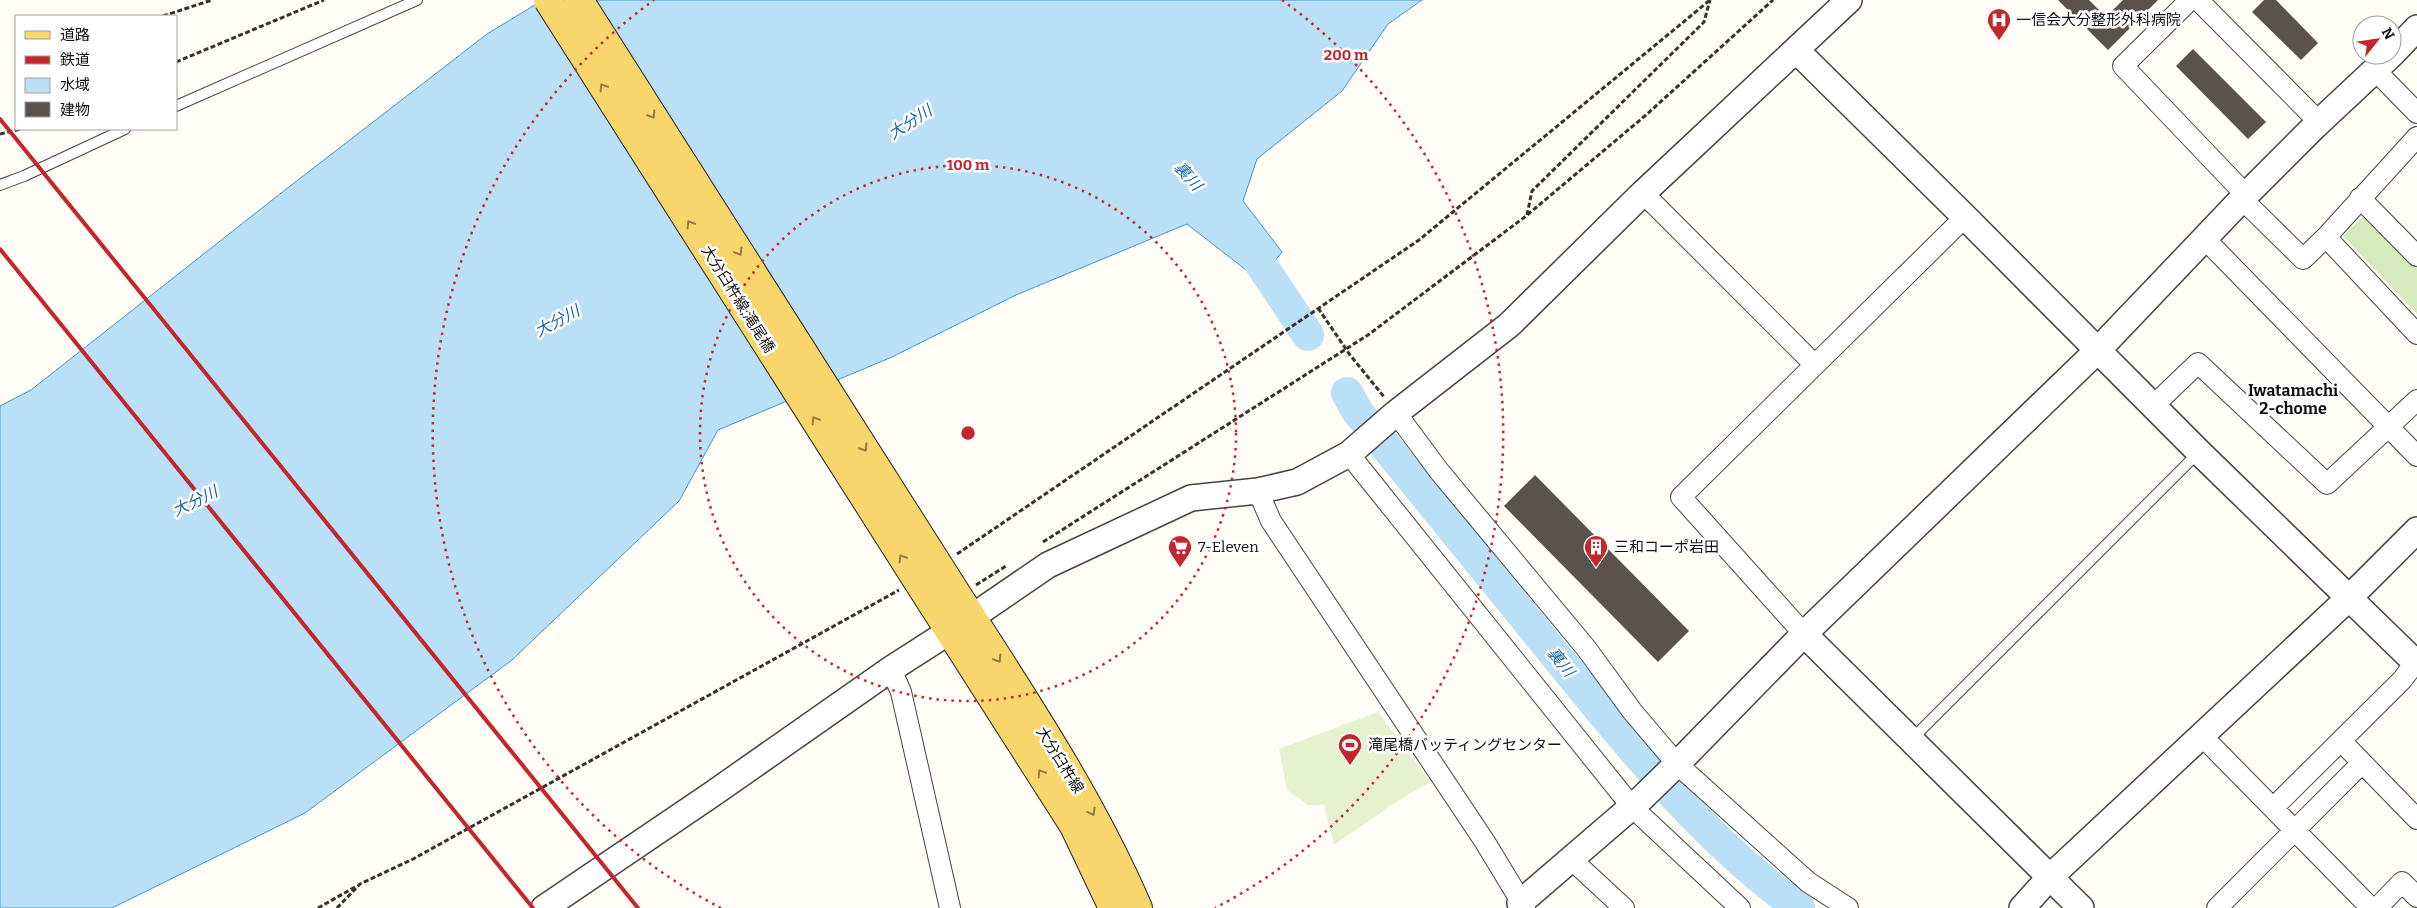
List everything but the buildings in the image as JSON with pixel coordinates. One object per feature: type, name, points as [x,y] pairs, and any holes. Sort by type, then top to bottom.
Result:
[{"type":"main road","name":"大分臼杵線;滝尾橋","points":[[548,0],[952,606]]},
{"type":"main road","name":"大分臼杵線;滝尾橋","points":[[579,0],[952,606]]},
{"type":"main road","name":"大分臼杵線","points":[[952,606],[1074,826],[1113,908]]},
{"type":"main road","name":"大分臼杵線","points":[[952,606],[1092,811],[1118,861],[1138,908]]},
{"type":"street","points":[[544,908],[711,795],[891,669],[952,606],[1048,565],[1192,498],[1258,491],[1297,482],[1349,454],[1392,416],[1508,325],[1644,193],[1849,0]]},
{"type":"street","points":[[2190,0],[2123,66],[2303,259],[2326,237],[2417,137]]},
{"type":"street","points":[[2198,0],[2319,122]]},
{"type":"street","points":[[2402,43],[2417,28]]},
{"type":"street","points":[[1796,51],[1966,217],[2199,452],[2416,662],[2402,680],[2273,808]]},
{"type":"street","points":[[1258,491],[1271,522],[1485,842],[1522,906],[1571,859],[1673,768],[1804,634],[2098,350],[2244,197],[2319,122],[2381,65]]},
{"type":"street","points":[[2389,65],[2417,113]]},
{"type":"street","points":[[1644,193],[1815,365]]},
{"type":"street","points":[[2360,198],[2417,256]]},
{"type":"street","points":[[1966,217],[1682,497],[1804,634],[2081,908]]},
{"type":"street","points":[[2326,237],[2417,334]]},
{"type":"street","points":[[2204,238],[2417,456]]},
{"type":"street","points":[[2153,406],[2198,363],[2327,484],[2417,400]]},
{"type":"street","points":[[1392,416],[1586,648],[1673,768],[1808,882],[1848,908]]},
{"type":"street","points":[[1349,454],[1637,802],[1740,908]]},
{"type":"street","points":[[2022,908],[2050,878],[2350,597],[2417,530]]},
{"type":"street","points":[[891,669],[901,692],[950,908]]},
{"type":"street","points":[[2202,736],[2371,908]]},
{"type":"street","points":[[2341,741],[2417,819]]},
{"type":"street","points":[[2225,906],[2295,830],[2362,763]]},
{"type":"street","points":[[1571,859],[1624,908]]},
{"type":"street","points":[[2377,908],[2402,882],[2417,897]]},
{"type":"lane","points":[[178,105],[417,0]]},
{"type":"lane","points":[[0,185],[24,176],[123,130]]},
{"type":"lane","points":[[1912,739],[2199,452]]},
{"type":"path","points":[[166,15],[212,0]]},
{"type":"path","points":[[178,61],[324,0]]},
{"type":"path","points":[[1526,216],[1532,191],[1704,22],[1710,0]]},
{"type":"path","points":[[954,556],[1419,240],[1710,0]]},
{"type":"path","points":[[1041,543],[1346,350],[1526,216],[1646,115],[1773,0]]},
{"type":"path","points":[[0,134],[17,130]]},
{"type":"path","points":[[1318,308],[1392,416]]},
{"type":"path","points":[[952,606],[1008,564]]},
{"type":"path","points":[[318,908],[360,884],[413,859],[904,587]]},
{"type":"path","points":[[337,908],[360,884]]},
{"type":"green space","points":[[2364,215],[2417,268],[2417,314],[2343,236]]},
{"type":"green space","name":"滝尾橋バッティングセンター","points":[[1378,712],[1430,782],[1399,800],[1334,845],[1324,805],[1308,805],[1287,790],[1279,749]]},
{"type":"water","name":"大分川","points":[[543,0],[1422,0],[1388,24],[1342,91],[1257,159],[1243,201],[1282,252],[1273,263],[1255,277],[1187,224],[1016,295],[892,357],[718,430],[679,501],[512,660],[305,813],[112,908],[0,908],[0,406],[31,390],[487,34]]},
{"type":"waterway","name":"裏川","points":[[1240,233],[1308,335]]},
{"type":"waterway","name":"裏川","points":[[1347,393],[1357,411],[1580,686],[1667,788],[1730,851],[1799,908]]},
{"type":"railway","points":[[0,119],[638,908]]},
{"type":"railway","points":[[0,249],[533,908]]},
{"type":"place","name":"一信会大分整形外科病院","points":[[1999,41]]},
{"type":"place","name":"7-Eleven","points":[[1180,568]]},
{"type":"place","name":"三和コーポ岩田","points":[[1596,568]]},
{"type":"place","name":"滝尾橋バッティングセンター","points":[[1350,766]]},
{"type":"district","name":"Iwatamachi 2-chome","points":[[2293,399]]}]
